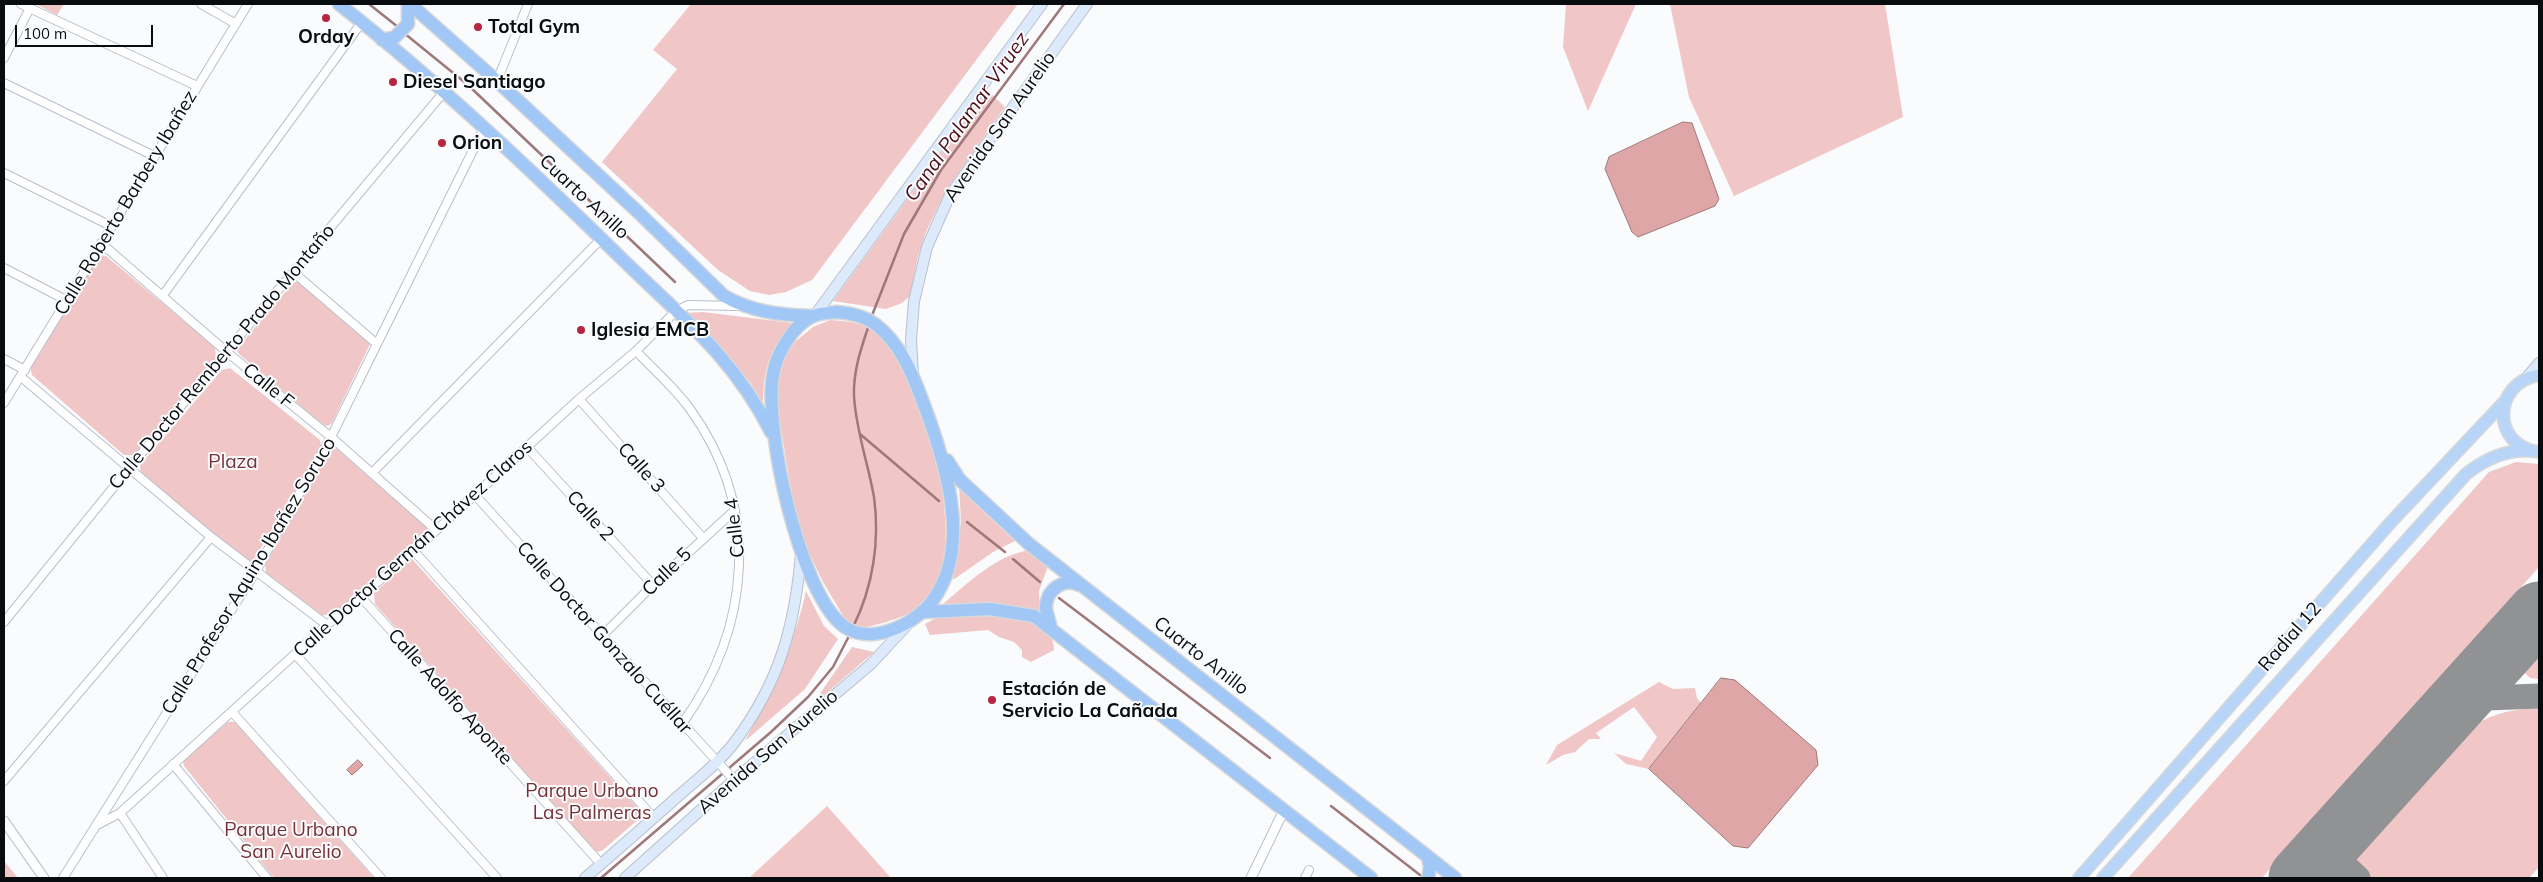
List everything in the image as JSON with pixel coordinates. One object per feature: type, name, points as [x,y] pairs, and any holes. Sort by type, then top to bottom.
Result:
[{"type":"highway","name":"Cuarto Anillo","points":[[338,4],[362,22],[484,128],[601,238],[676,312],[701,333],[734,370],[761,411],[776,440]]},
{"type":"highway","name":"Cuarto Anillo","points":[[409,4],[497,80],[638,212],[724,296],[741,306],[764,312],[813,316],[837,312],[858,316],[873,322],[890,337],[904,356],[913,376]]},
{"type":"highway","points":[[402,57],[402,43],[406,30],[409,4]]},
{"type":"highway","points":[[382,40],[395,37],[415,23],[426,19]]},
{"type":"highway","points":[[813,316],[791,336],[773,372],[771,393],[776,440],[788,504],[801,550],[817,588],[838,621],[850,630],[866,634],[877,633],[908,624],[924,612],[940,591],[948,568],[953,522],[950,495],[939,447],[913,376]]},
{"type":"highway","name":"Cuarto Anillo","points":[[939,447],[960,480],[986,505],[1082,586],[1455,878]]},
{"type":"highway","points":[[1051,629],[1046,609],[1051,592],[1065,583],[1074,582],[1082,586]]},
{"type":"highway","points":[[924,612],[990,609],[1034,616],[1372,878]]},
{"type":"highway","points":[[1428,858],[1430,867],[1428,878]]},
{"type":"main road","name":"Avenida San Aurelio","points":[[813,316],[1042,4]]},
{"type":"main road","name":"Avenida San Aurelio","points":[[913,376],[911,340],[914,301],[927,247],[950,195],[1087,4]]},
{"type":"main road","points":[[2527,377],[2539,364]]},
{"type":"main road","points":[[2527,377],[2539,375]]},
{"type":"main road","name":"Radial 12","points":[[2079,878],[2391,522],[2506,400],[2513,388],[2527,377]]},
{"type":"main road","points":[[2506,400],[2503,416],[2508,431],[2518,443],[2535,451]]},
{"type":"main road","name":"Radial 12","points":[[2103,878],[2466,474],[2480,463],[2497,456],[2520,450],[2535,451]]},
{"type":"main road","name":"Avenida San Aurelio","points":[[585,878],[719,764],[753,714],[776,671],[788,640],[796,604],[801,550]]},
{"type":"main road","name":"Avenida San Aurelio","points":[[625,878],[732,778],[871,664],[908,624]]},
{"type":"street","points":[[21,4],[197,86]]},
{"type":"street","points":[[201,4],[236,24]]},
{"type":"street","name":"Calle Roberto Barbery Ibañez","points":[[4,403],[248,4]]},
{"type":"street","points":[[497,80],[528,4]]},
{"type":"street","points":[[4,58],[30,8]]},
{"type":"street","points":[[163,295],[362,22]]},
{"type":"street","points":[[4,83],[154,156]]},
{"type":"street","name":"Calle Doctor Remberto Prado Montaño","points":[[4,622],[130,467],[228,353],[293,272],[443,93]]},
{"type":"street","name":"Calle Profesor Aquino Ibañez Soruco","points":[[63,878],[98,826],[256,571],[332,437],[484,128]]},
{"type":"street","points":[[4,173],[111,226]]},
{"type":"street","points":[[372,473],[601,238]]},
{"type":"street","name":"Calle F","points":[[101,243],[228,353],[332,437],[435,529]]},
{"type":"street","points":[[4,268],[66,300]]},
{"type":"street","points":[[293,272],[377,344]]},
{"type":"street","name":"Calle Doctor Germán Chávez Claros","points":[[98,826],[120,813],[327,625],[414,551],[435,529],[579,399],[636,351],[676,312],[688,305],[741,306]]},
{"type":"street","name":"Calle 4","points":[[636,351],[690,409],[720,457],[735,510],[740,566],[732,623],[713,676],[682,724]]},
{"type":"street","points":[[4,359],[23,373],[211,537],[327,625]]},
{"type":"street","name":"Calle 3","points":[[579,399],[703,538]]},
{"type":"street","name":"Calle 2","points":[[527,447],[652,585]]},
{"type":"street","name":"Calle Doctor Gonzalo Cuéllar","points":[[474,494],[732,778]]},
{"type":"street","name":"Calle 5","points":[[602,636],[652,585],[735,510]]},
{"type":"street","points":[[4,781],[211,537]]},
{"type":"street","points":[[414,551],[654,818]]},
{"type":"street","name":"Calle Adolfo Aponte","points":[[360,596],[601,864]]},
{"type":"street","points":[[295,654],[497,878]]},
{"type":"street","points":[[232,712],[380,878]]},
{"type":"street","points":[[173,764],[267,878]]},
{"type":"street","points":[[1251,878],[1284,810]]},
{"type":"street","points":[[120,813],[163,878]]},
{"type":"street","points":[[4,821],[44,878]]},
{"type":"street","points":[[1305,878],[1309,870]]},
{"type":"green space","points":[[36,4],[64,4],[57,15]]},
{"type":"green space","points":[[691,4],[1018,4],[812,280],[786,292],[769,295],[750,291],[718,270],[602,162],[677,69],[653,50]]},
{"type":"green space","points":[[1566,4],[1636,4],[1588,111],[1563,47]]},
{"type":"green space","points":[[1670,4],[1885,4],[1903,117],[1734,196],[1689,97]]},
{"type":"green space","points":[[987,90],[1005,107],[945,192],[926,232],[918,256],[910,296],[902,303],[886,309],[833,301]]},
{"type":"green space","points":[[99,255],[106,256],[215,347],[216,359],[134,455],[124,455],[32,375],[30,366],[93,258]]},
{"type":"green space","points":[[294,282],[298,282],[367,339],[370,344],[332,423],[328,426],[323,425],[237,351],[240,345]]},
{"type":"green space","points":[[703,312],[792,323],[777,343],[769,360],[766,369],[763,403],[750,382],[686,313]]},
{"type":"green space","points":[[830,320],[851,322],[871,329],[883,338],[898,360],[913,389],[926,424],[937,462],[944,501],[946,537],[942,569],[932,594],[910,613],[891,621],[862,628],[845,619],[823,582],[810,555],[795,514],[778,411],[777,380],[785,355],[796,341],[813,327]]},
{"type":"green space","name":"Plaza","points":[[230,368],[320,440],[321,447],[252,563],[247,563],[141,476],[140,465],[222,370]]},
{"type":"green space","points":[[337,449],[427,528],[427,531],[333,615],[322,615],[266,573],[265,565],[330,450]]},
{"type":"green space","points":[[2516,462],[2539,464],[2539,567],[2262,878],[2128,878],[2489,472]]},
{"type":"green space","points":[[959,484],[972,501],[1015,541],[993,552],[953,580],[961,522]]},
{"type":"green space","points":[[1030,550],[1048,566],[1039,591],[1040,612],[998,604],[942,605],[972,579],[994,564],[1018,553]]},
{"type":"green space","name":"Parque Urbano Las Palmeras","points":[[412,559],[638,808],[640,818],[603,850],[598,852],[593,850],[375,604],[374,593]]},
{"type":"green space","points":[[806,591],[824,626],[838,639],[805,689],[745,741],[789,649]]},
{"type":"green space","points":[[938,617],[988,617],[1026,621],[1041,627],[1051,636],[1054,650],[1031,662],[1022,657],[1022,650],[1014,642],[999,637],[988,630],[930,635],[925,624]]},
{"type":"green space","points":[[852,647],[874,652],[821,698],[819,695]]},
{"type":"green space","points":[[2539,655],[2539,679],[2530,678],[2524,672]]},
{"type":"green space","points":[[1659,682],[1673,689],[1695,688],[1697,698],[1701,703],[1649,769],[1626,764],[1614,753],[1641,761],[1657,737],[1634,707],[1596,733],[1601,739],[1589,739],[1575,752],[1563,755],[1546,765],[1557,745]]},
{"type":"green space","points":[[2539,708],[2539,867],[2529,878],[2334,878],[2475,725],[2490,717],[2506,712]]},
{"type":"green space","name":"Parque Urbano San Aurelio","points":[[228,722],[235,722],[374,878],[274,878],[184,766],[183,760]]},
{"type":"green space","points":[[827,806],[891,878],[749,878]]},
{"type":"green space","points":[[4,861],[18,878],[4,878]]},
{"type":"shaded area","points":[[1683,122],[1692,123],[1719,199],[1715,206],[1638,237],[1632,232],[1605,169],[1609,157]]},
{"type":"shaded area","points":[[1721,678],[1735,680],[1816,750],[1818,765],[1748,848],[1733,846],[1649,769]]},
{"type":"shaded area","points":[[358,760],[363,765],[352,775],[347,770]]},
{"type":"waterway","points":[[369,4],[398,27]]},
{"type":"waterway","name":"Canal Palamar Viruez","points":[[871,318],[904,234],[941,170],[1064,4]]},
{"type":"waterway","points":[[404,33],[468,85],[675,282]]},
{"type":"waterway","name":"Canal Palamar Viruez","points":[[853,627],[866,596],[870,580],[876,530],[874,497],[857,422],[854,396],[856,369],[869,325]]},
{"type":"waterway","points":[[860,434],[939,501]]},
{"type":"waterway","points":[[967,522],[1005,552]]},
{"type":"waterway","points":[[1013,559],[1040,582]]},
{"type":"waterway","points":[[1059,598],[1270,758]]},
{"type":"waterway","name":"Canal Palamar Viruez","points":[[601,878],[771,732],[808,697],[833,667],[850,634]]},
{"type":"waterway","points":[[1331,806],[1420,875]]},
{"type":"taxiway","points":[[2461,699],[2539,696]]},
{"type":"taxiway","points":[[2326,848],[2358,878]]},
{"type":"runway","points":[[2299,878],[2539,612]]},
{"type":"place","name":"Orday","points":[[326,18]]},
{"type":"place","name":"Total Gym","points":[[478,27]]},
{"type":"place","name":"Diesel Santiago","points":[[393,82]]},
{"type":"place","name":"Orion","points":[[442,143]]},
{"type":"place","name":"Iglesia EMCB","points":[[581,330]]},
{"type":"place","name":"Estación de Servicio La Cañada","points":[[992,700]]}]
